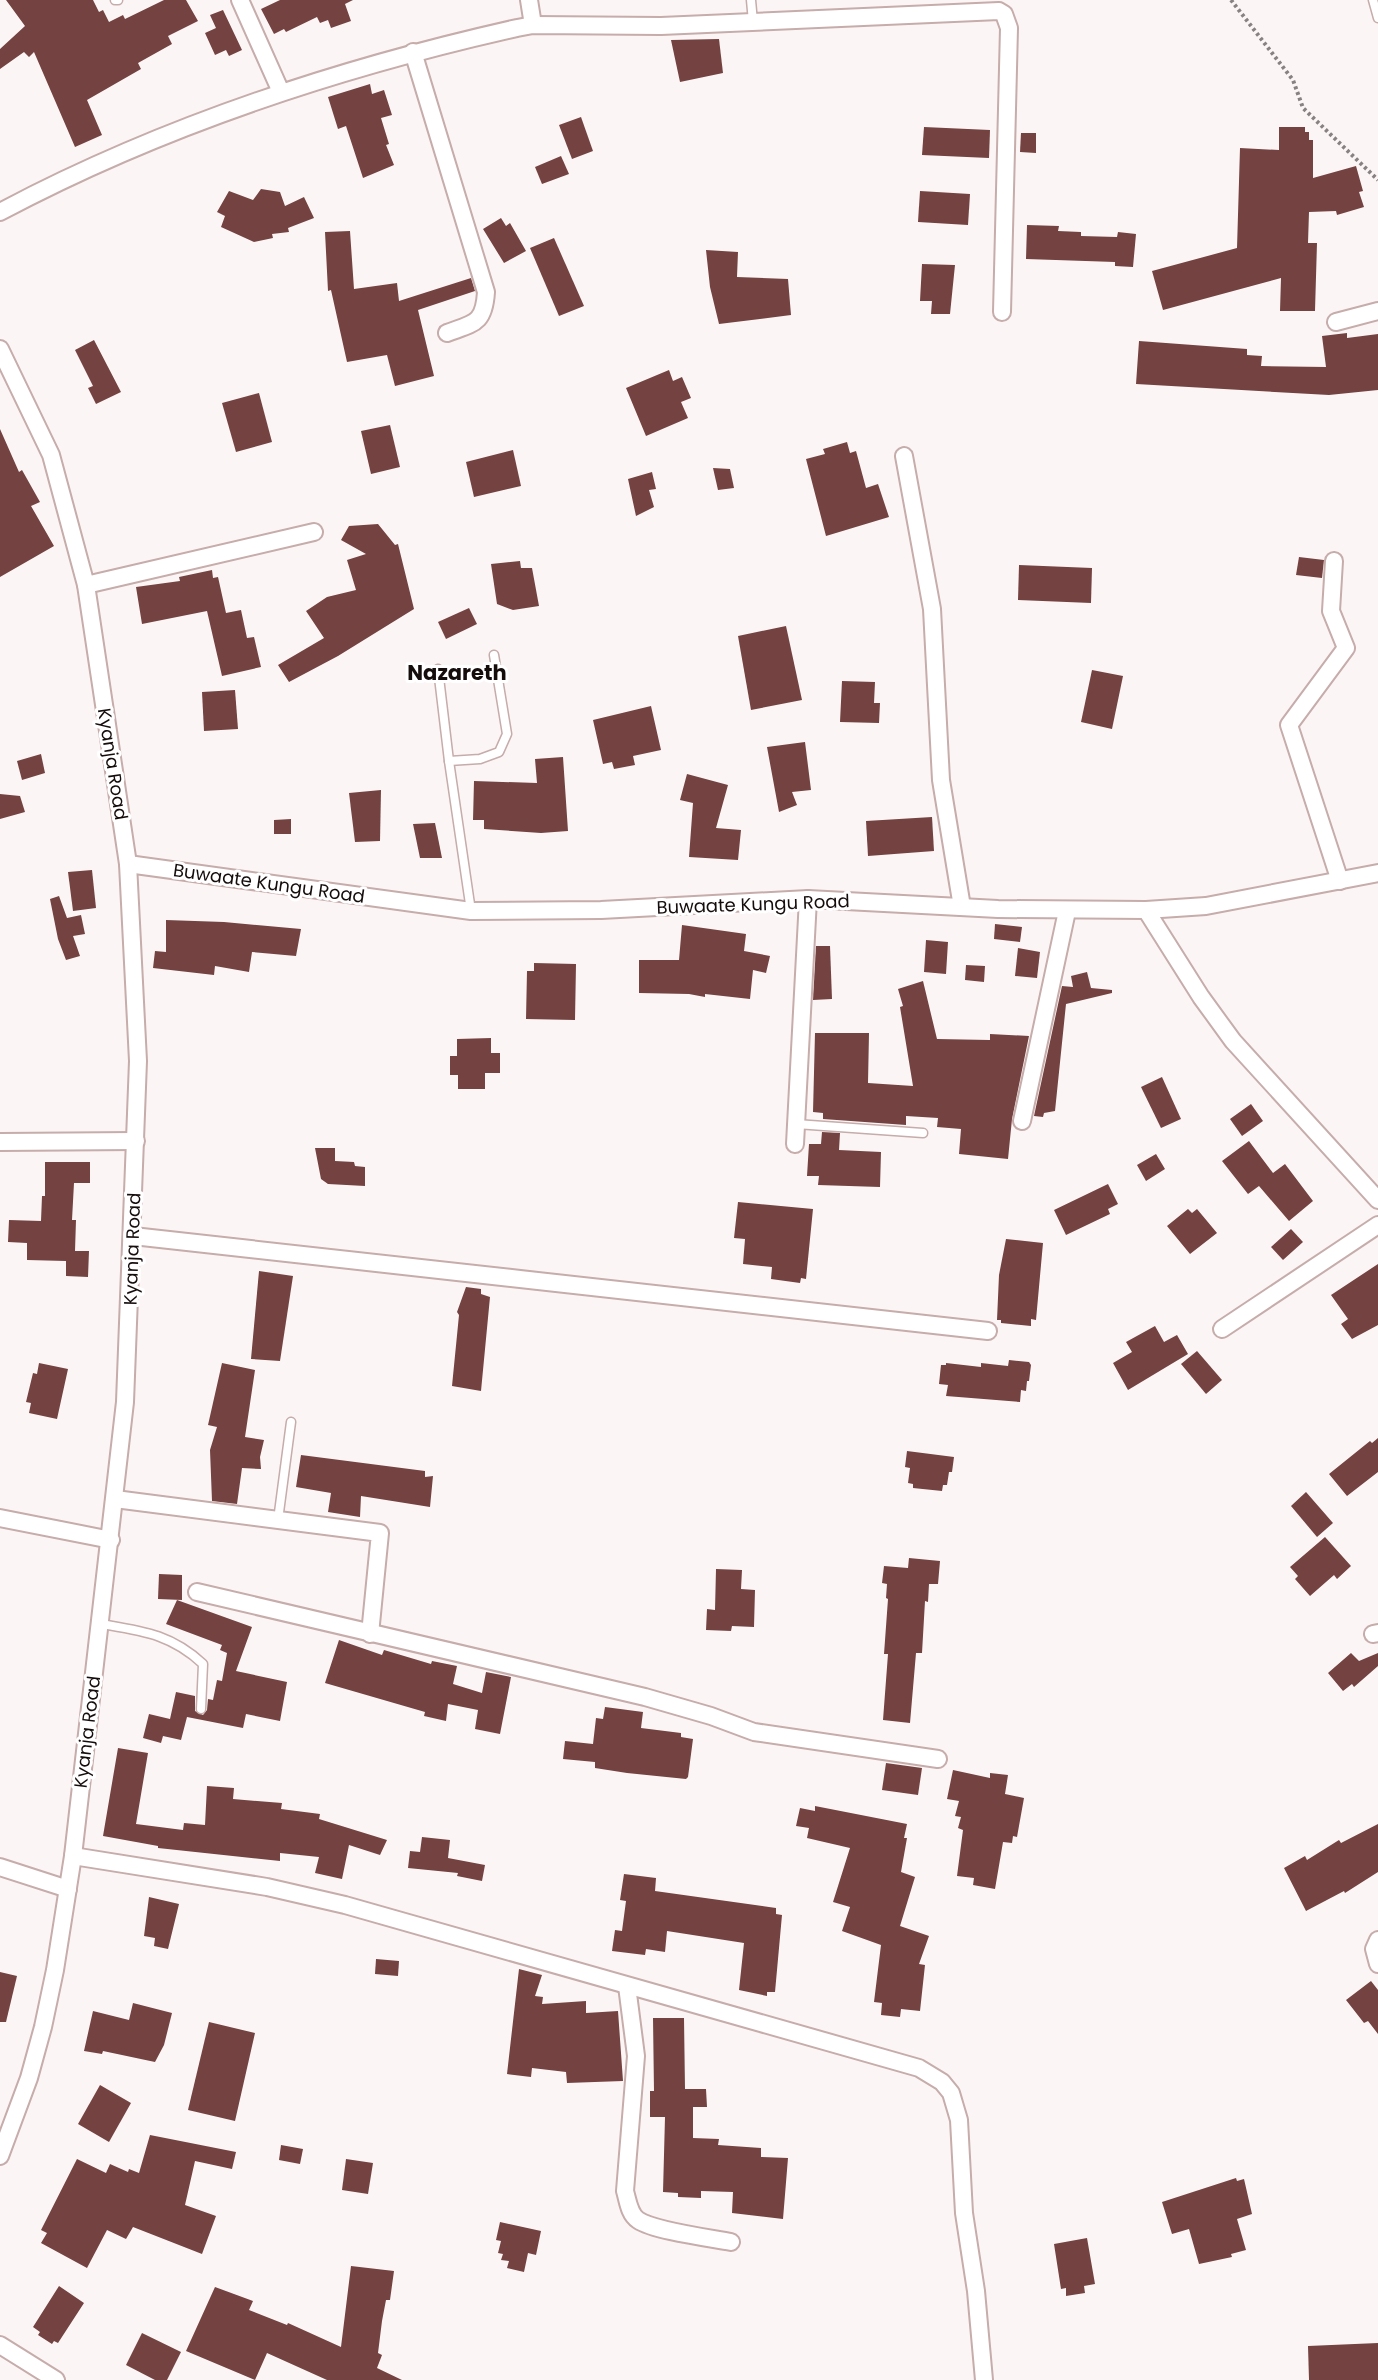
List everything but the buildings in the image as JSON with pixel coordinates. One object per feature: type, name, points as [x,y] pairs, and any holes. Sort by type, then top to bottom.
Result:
[{"type":"street","points":[[240,0],[281,92]]},
{"type":"street","points":[[529,0],[533,25]]},
{"type":"street","points":[[0,212],[72,174],[281,92],[413,51],[533,25],[661,26],[999,11],[1004,14],[1009,28],[1002,312]]},
{"type":"street","points":[[413,51],[486,292],[482,315],[476,322],[447,333]]},
{"type":"street","points":[[1336,322],[1378,310]]},
{"type":"street","name":"Kyanja Road","points":[[0,349],[5,374],[51,455],[86,585],[128,864],[138,1061],[125,1402],[116,1499],[73,1856],[56,1970],[43,2027],[29,2078],[0,2156]]},
{"type":"street","points":[[904,456],[932,609],[941,780],[963,907]]},
{"type":"street","points":[[86,585],[314,532]]},
{"type":"street","points":[[1334,561],[1331,611],[1346,648],[1289,725],[1340,881]]},
{"type":"street","name":"Buwaate Kungu Road","points":[[128,864],[471,910],[601,910],[808,899],[1067,911],[1146,910],[1206,906],[1378,873]]},
{"type":"street","points":[[795,1144],[808,899]]},
{"type":"street","points":[[1146,910],[1200,997],[1233,1041],[1378,1200]]},
{"type":"street","points":[[1022,1121],[1067,911]]},
{"type":"street","points":[[0,1142],[136,1141]]},
{"type":"street","points":[[1222,1329],[1378,1225]]},
{"type":"street","points":[[133,1236],[988,1331]]},
{"type":"street","points":[[116,1499],[380,1533],[370,1634]]},
{"type":"street","points":[[0,1518],[111,1540]]},
{"type":"street","points":[[197,1592],[645,1698],[711,1716],[754,1732],[938,1759]]},
{"type":"street","points":[[73,1856],[267,1887],[345,1905],[919,2068],[942,2082],[951,2093],[959,2120],[964,2213],[976,2291],[984,2380]]},
{"type":"street","points":[[0,1867],[68,1889]]},
{"type":"street","points":[[1378,1940],[1374,1948],[1378,1964]]},
{"type":"street","points":[[627,1986],[636,2056],[625,2190],[630,2210],[638,2220],[652,2226],[731,2242]]},
{"type":"street","points":[[0,2345],[56,2380]]},
{"type":"lane","points":[[751,0],[753,22]]},
{"type":"lane","points":[[1373,0],[1378,18]]},
{"type":"lane","points":[[448,761],[480,759],[499,752],[507,734],[494,655]]},
{"type":"lane","points":[[438,669],[448,761],[471,910]]},
{"type":"lane","points":[[796,1124],[923,1133]]},
{"type":"lane","points":[[278,1520],[291,1422]]},
{"type":"lane","points":[[101,1624],[159,1635],[189,1651],[203,1664],[201,1709]]},
{"type":"path","points":[[1231,0],[1293,80],[1303,108],[1378,180]]},
{"type":"district","name":"Nazareth","points":[[457,672]]}]
